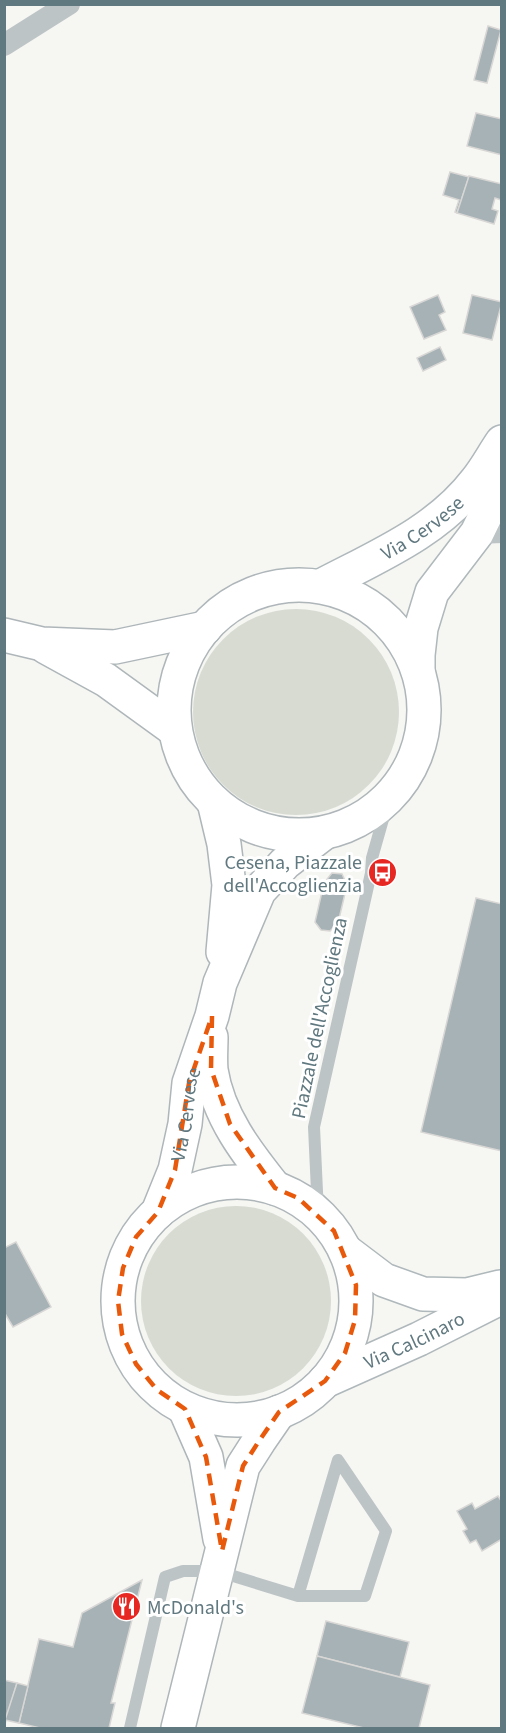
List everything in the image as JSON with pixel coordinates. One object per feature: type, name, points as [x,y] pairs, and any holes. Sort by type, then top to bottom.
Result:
[{"type":"main road","name":"Via Cervese","points":[[321,586],[416,535],[450,510],[476,481],[501,442]]},
{"type":"main road","name":"Via Cervese","points":[[418,670],[421,628],[432,592],[489,532],[501,477]]},
{"type":"main road","points":[[321,586],[352,597],[381,615],[403,640],[418,670],[425,714],[420,745],[408,773],[389,798],[359,820],[324,833],[284,835],[246,824],[214,802],[188,769],[175,730],[175,694],[185,658],[205,628],[238,601],[278,587],[321,586]]},
{"type":"main road","points":[[4,635],[42,644],[115,647],[205,628]]},
{"type":"main road","points":[[42,644],[106,680],[175,730]]},
{"type":"main road","name":"Via Cervese","points":[[158,1212],[175,1170],[189,1083],[212,1016],[220,983],[229,885],[224,844],[214,802]]},
{"type":"main road","name":"Via Cervese","points":[[220,983],[259,891],[285,863],[324,833]]},
{"type":"main road","name":"Via Cervese","points":[[212,1016],[211,1069],[219,1098],[230,1124],[247,1153],[275,1188]]},
{"type":"main road","points":[[244,1182],[275,1188],[298,1198],[318,1213],[334,1231],[346,1252],[356,1286],[355,1320],[345,1353],[325,1381],[304,1400],[279,1412],[248,1419],[216,1418],[185,1408],[157,1390],[136,1364],[122,1334],[118,1301],[123,1268],[136,1238],[158,1212],[184,1194],[213,1184],[244,1182]]},
{"type":"main road","name":"Via Calcinaro","points":[[346,1252],[384,1280],[423,1294],[467,1295],[501,1287]]},
{"type":"main road","name":"Via Calcinaro","points":[[325,1381],[419,1339],[501,1297]]},
{"type":"main road","points":[[185,1408],[206,1457],[219,1561]]},
{"type":"main road","points":[[178,1728],[243,1466],[279,1412]]},
{"type":"street","points":[[4,45],[69,4]]},
{"type":"lane","name":"Piazzale dell'Accoglienza","points":[[318,1213],[314,1127],[371,873],[372,858],[389,798]]},
{"type":"lane","points":[[130,1728],[165,1577],[219,1561],[298,1596],[365,1596],[386,1531],[338,1460],[298,1596]]},
{"type":"highlighted area","points":[[212,1016],[211,1069],[230,1124],[275,1188],[298,1198],[334,1231],[356,1285],[355,1320],[345,1353],[325,1381],[279,1412],[243,1466],[222,1551],[206,1457],[185,1409],[157,1390],[136,1364],[122,1334],[118,1301],[123,1268],[136,1237],[158,1212],[175,1170],[189,1083]]},
{"type":"shaded area","points":[[296,609],[316,611],[335,617],[369,639],[391,673],[397,692],[399,712],[397,732],[391,751],[369,785],[335,807],[316,813],[296,815],[276,813],[257,807],[223,785],[201,751],[195,732],[193,712],[195,692],[201,673],[223,639],[257,617],[276,611]]},
{"type":"shaded area","points":[[236,1206],[272,1213],[289,1222],[303,1234],[315,1248],[324,1265],[331,1301],[324,1337],[315,1354],[303,1368],[289,1380],[272,1389],[236,1396],[200,1389],[183,1380],[169,1368],[157,1354],[148,1337],[141,1301],[148,1265],[157,1248],[169,1234],[183,1222],[200,1213]]},
{"type":"building","points":[[488,26],[501,30],[487,83],[474,80]]},
{"type":"building","points":[[476,113],[502,119],[502,155],[467,146]]},
{"type":"building","points":[[450,172],[469,177],[457,213],[455,212],[459,200],[443,195]]},
{"type":"building","points":[[469,176],[502,184],[501,200],[495,198],[492,209],[498,211],[494,224],[457,213]]},
{"type":"building","points":[[438,295],[445,312],[439,315],[446,330],[424,339],[410,307]]},
{"type":"building","points":[[472,295],[502,302],[492,340],[463,333]]},
{"type":"building","points":[[440,347],[446,360],[423,371],[417,358]]},
{"type":"building","points":[[332,873],[342,874],[347,885],[338,923],[330,931],[321,930],[315,922],[324,883]]},
{"type":"building","points":[[476,898],[502,904],[502,1151],[421,1132]]},
{"type":"building","points":[[16,1242],[51,1307],[13,1327],[4,1312],[4,1248]]},
{"type":"building","points":[[498,1496],[502,1502],[502,1539],[482,1551],[476,1540],[470,1543],[463,1531],[467,1529],[457,1511],[472,1503],[475,1509]]},
{"type":"building","points":[[142,1580],[111,1703],[115,1703],[109,1728],[40,1728],[19,1723],[39,1639],[73,1647],[82,1613]]},
{"type":"building","points":[[326,1621],[409,1642],[400,1677],[317,1656]]},
{"type":"building","points":[[317,1656],[430,1685],[419,1728],[364,1728],[302,1713]]},
{"type":"building","points":[[4,1680],[17,1683],[5,1724],[4,1724]]},
{"type":"building","points":[[17,1683],[28,1686],[19,1723],[5,1720]]},
{"type":"place","name":"Cesena, Piazzale dell'Accoglienzia","points":[[383,873]]},
{"type":"place","name":"McDonald's","points":[[126,1607]]}]
